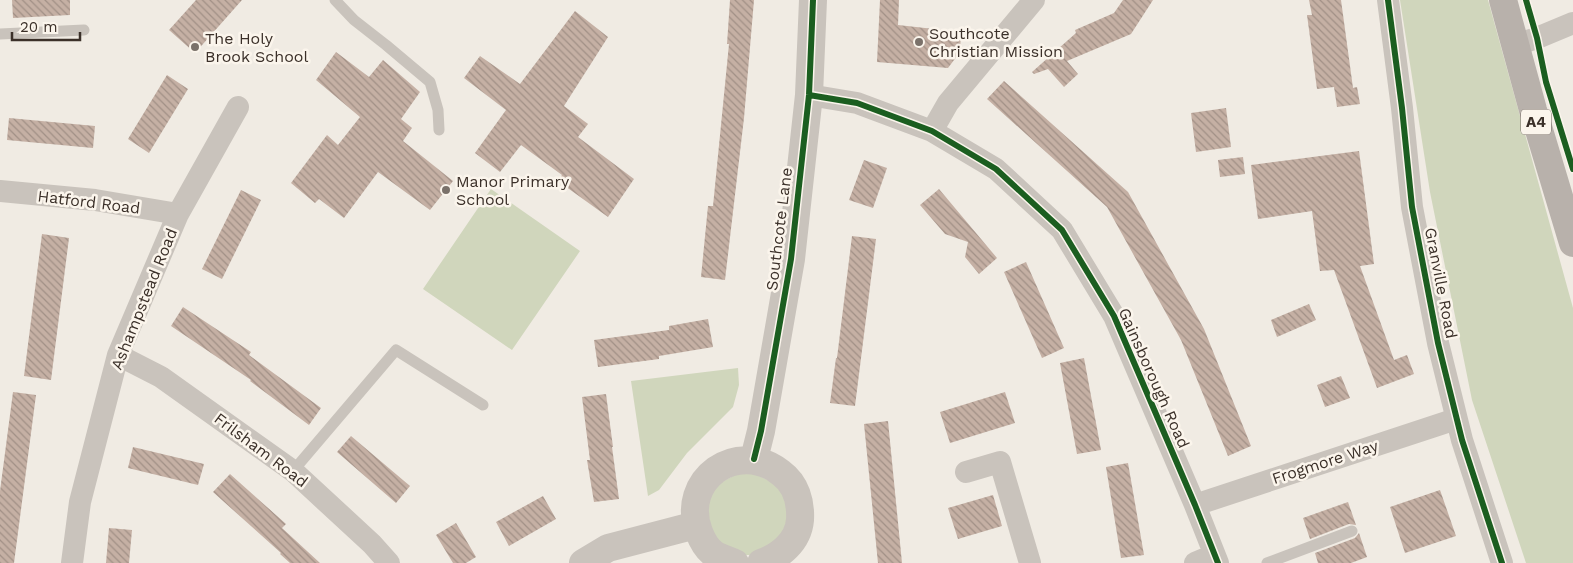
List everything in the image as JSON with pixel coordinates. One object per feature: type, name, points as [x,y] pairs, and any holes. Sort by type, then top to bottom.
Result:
[{"type":"main road","name":"A4","points":[[1503,0],[1533,110],[1573,243]]},
{"type":"street","name":"Southcote Lane","points":[[754,460],[761,431],[791,259],[809,95],[813,0]]},
{"type":"street","points":[[932,131],[948,103],[1034,0]]},
{"type":"street","name":"Granville Road","points":[[1388,0],[1412,207],[1438,343],[1456,419],[1502,563]]},
{"type":"street","points":[[1515,45],[1573,24]]},
{"type":"street","name":"Gainsborough Road","points":[[809,95],[858,103],[932,131],[996,169],[1062,230],[1114,316],[1195,505],[1209,560]]},
{"type":"street","name":"Ashampstead Road","points":[[72,563],[80,502],[118,355],[178,214],[238,107]]},
{"type":"street","name":"Hatford Road","points":[[0,192],[95,200],[178,214]]},
{"type":"street","name":"Frilsham Road","points":[[118,355],[161,377],[293,471],[372,544],[389,563]]},
{"type":"street","name":"Frogmore Way","points":[[1195,505],[1456,419]]},
{"type":"street","points":[[735,563],[714,554],[702,540],[696,525],[694,506],[699,490],[710,475],[720,467],[737,460],[754,460],[772,465],[787,477],[797,493],[800,503],[800,522],[794,537],[783,552],[766,562]]},
{"type":"street","points":[[966,472],[1000,462],[1030,563]]},
{"type":"street","points":[[583,563],[608,548],[696,525]]},
{"type":"lane","points":[[335,0],[354,20],[430,82],[438,110],[439,130]]},
{"type":"lane","points":[[0,34],[84,30]]},
{"type":"lane","points":[[293,471],[396,350],[483,405]]},
{"type":"lane","points":[[1267,563],[1352,531]]},
{"type":"green space","points":[[1400,0],[1488,0],[1573,308],[1573,563],[1526,563],[1472,400],[1430,192]]},
{"type":"green space","points":[[491,189],[580,251],[512,350],[423,289]]},
{"type":"green space","points":[[738,368],[739,385],[733,407],[687,453],[659,490],[648,496],[631,381]]},
{"type":"green space","points":[[746,469],[781,487],[790,512],[780,540],[755,555],[740,555],[714,541],[705,500],[711,488]]},
{"type":"building","points":[[12,0],[70,0],[70,15],[13,18]]},
{"type":"building","points":[[196,0],[242,0],[195,53],[169,30]]},
{"type":"building","points":[[730,0],[754,0],[744,118],[725,280],[701,277],[708,206],[713,206],[729,44],[727,44]]},
{"type":"building","name":"Southcote Christian Mission","points":[[880,0],[899,0],[898,25],[961,32],[960,52],[948,68],[877,62]]},
{"type":"building","points":[[1123,0],[1153,0],[1131,34],[1067,61],[1078,74],[1064,87],[1048,69],[1034,74],[1032,72],[1076,33],[1075,30],[1114,13]]},
{"type":"building","points":[[1309,0],[1341,0],[1353,88],[1357,87],[1360,104],[1337,107],[1334,87],[1317,89],[1307,15],[1312,15]]},
{"type":"building","points":[[575,11],[608,37],[564,106],[588,124],[578,137],[634,179],[608,217],[558,181],[562,175],[521,145],[500,172],[475,153],[506,110],[464,78],[480,56],[520,84]]},
{"type":"building","points":[[336,52],[369,77],[383,60],[420,92],[401,119],[412,128],[403,141],[453,181],[430,210],[378,172],[344,218],[319,199],[315,203],[291,183],[327,135],[338,145],[360,117],[316,80]]},
{"type":"building","points":[[167,75],[188,89],[149,153],[128,139]]},
{"type":"building","points":[[1004,81],[1128,192],[1204,329],[1251,446],[1228,456],[1181,340],[1107,207],[987,99]]},
{"type":"building","points":[[1226,108],[1231,147],[1196,152],[1191,113]]},
{"type":"building","points":[[9,118],[95,126],[93,148],[7,140]]},
{"type":"building","points":[[1359,151],[1374,264],[1360,266],[1394,360],[1407,355],[1414,374],[1377,388],[1334,270],[1320,271],[1312,211],[1258,219],[1251,165]]},
{"type":"building","points":[[1243,157],[1245,174],[1220,177],[1218,160]]},
{"type":"building","points":[[864,160],[887,168],[873,208],[849,200]]},
{"type":"building","points":[[939,189],[997,258],[979,274],[965,257],[968,242],[945,234],[920,205]]},
{"type":"building","points":[[241,190],[261,200],[222,279],[202,269]]},
{"type":"building","points":[[42,234],[69,238],[51,380],[24,376]]},
{"type":"building","points":[[852,236],[876,239],[855,406],[830,403]]},
{"type":"building","points":[[1026,262],[1064,348],[1042,358],[1004,272]]},
{"type":"building","points":[[1309,304],[1316,320],[1277,337],[1271,320]]},
{"type":"building","points":[[183,307],[251,352],[249,355],[321,408],[309,425],[251,380],[171,326]]},
{"type":"building","points":[[708,319],[713,347],[659,356],[659,359],[598,367],[594,340],[669,330],[669,326]]},
{"type":"building","points":[[1084,358],[1101,450],[1077,454],[1060,363]]},
{"type":"building","points":[[1341,376],[1350,398],[1325,407],[1317,385]]},
{"type":"building","points":[[13,392],[36,395],[14,563],[0,563],[0,491]]},
{"type":"building","points":[[1005,392],[1015,423],[950,443],[940,412]]},
{"type":"building","points":[[606,394],[619,499],[594,502],[587,460],[590,460],[582,397]]},
{"type":"building","points":[[888,421],[902,563],[878,563],[864,424]]},
{"type":"building","points":[[351,436],[410,486],[396,503],[337,452]]},
{"type":"building","points":[[133,447],[204,464],[198,485],[128,468]]},
{"type":"building","points":[[1128,463],[1144,555],[1121,558],[1106,467]]},
{"type":"building","points":[[230,474],[286,524],[282,528],[320,563],[290,563],[213,492]]},
{"type":"building","points":[[1440,490],[1456,536],[1405,553],[1390,507]]},
{"type":"building","points":[[993,495],[1002,526],[958,539],[948,508]]},
{"type":"building","points":[[543,496],[556,519],[509,546],[496,522]]},
{"type":"building","points":[[1348,502],[1356,525],[1349,524],[1310,539],[1303,518]]},
{"type":"building","points":[[456,523],[476,557],[466,563],[453,563],[436,535]]},
{"type":"building","points":[[109,528],[132,530],[129,563],[106,563]]},
{"type":"building","points":[[1359,533],[1367,557],[1351,563],[1318,563],[1315,553],[1355,538]]},
{"type":"cycle path","points":[[754,459],[761,431],[791,259],[809,95],[813,0]]},
{"type":"cycle path","points":[[1388,0],[1412,207],[1438,343],[1462,440],[1502,563]]},
{"type":"cycle path","points":[[1526,0],[1537,38],[1546,82],[1573,169]]},
{"type":"cycle path","points":[[809,95],[857,103],[932,131],[996,169],[1062,230],[1114,316],[1218,563]]},
{"type":"place","name":"Southcote Christian Mission","points":[[919,42]]},
{"type":"place","name":"The Holy Brook School","points":[[195,47]]},
{"type":"place","name":"Manor Primary School","points":[[446,190]]}]
